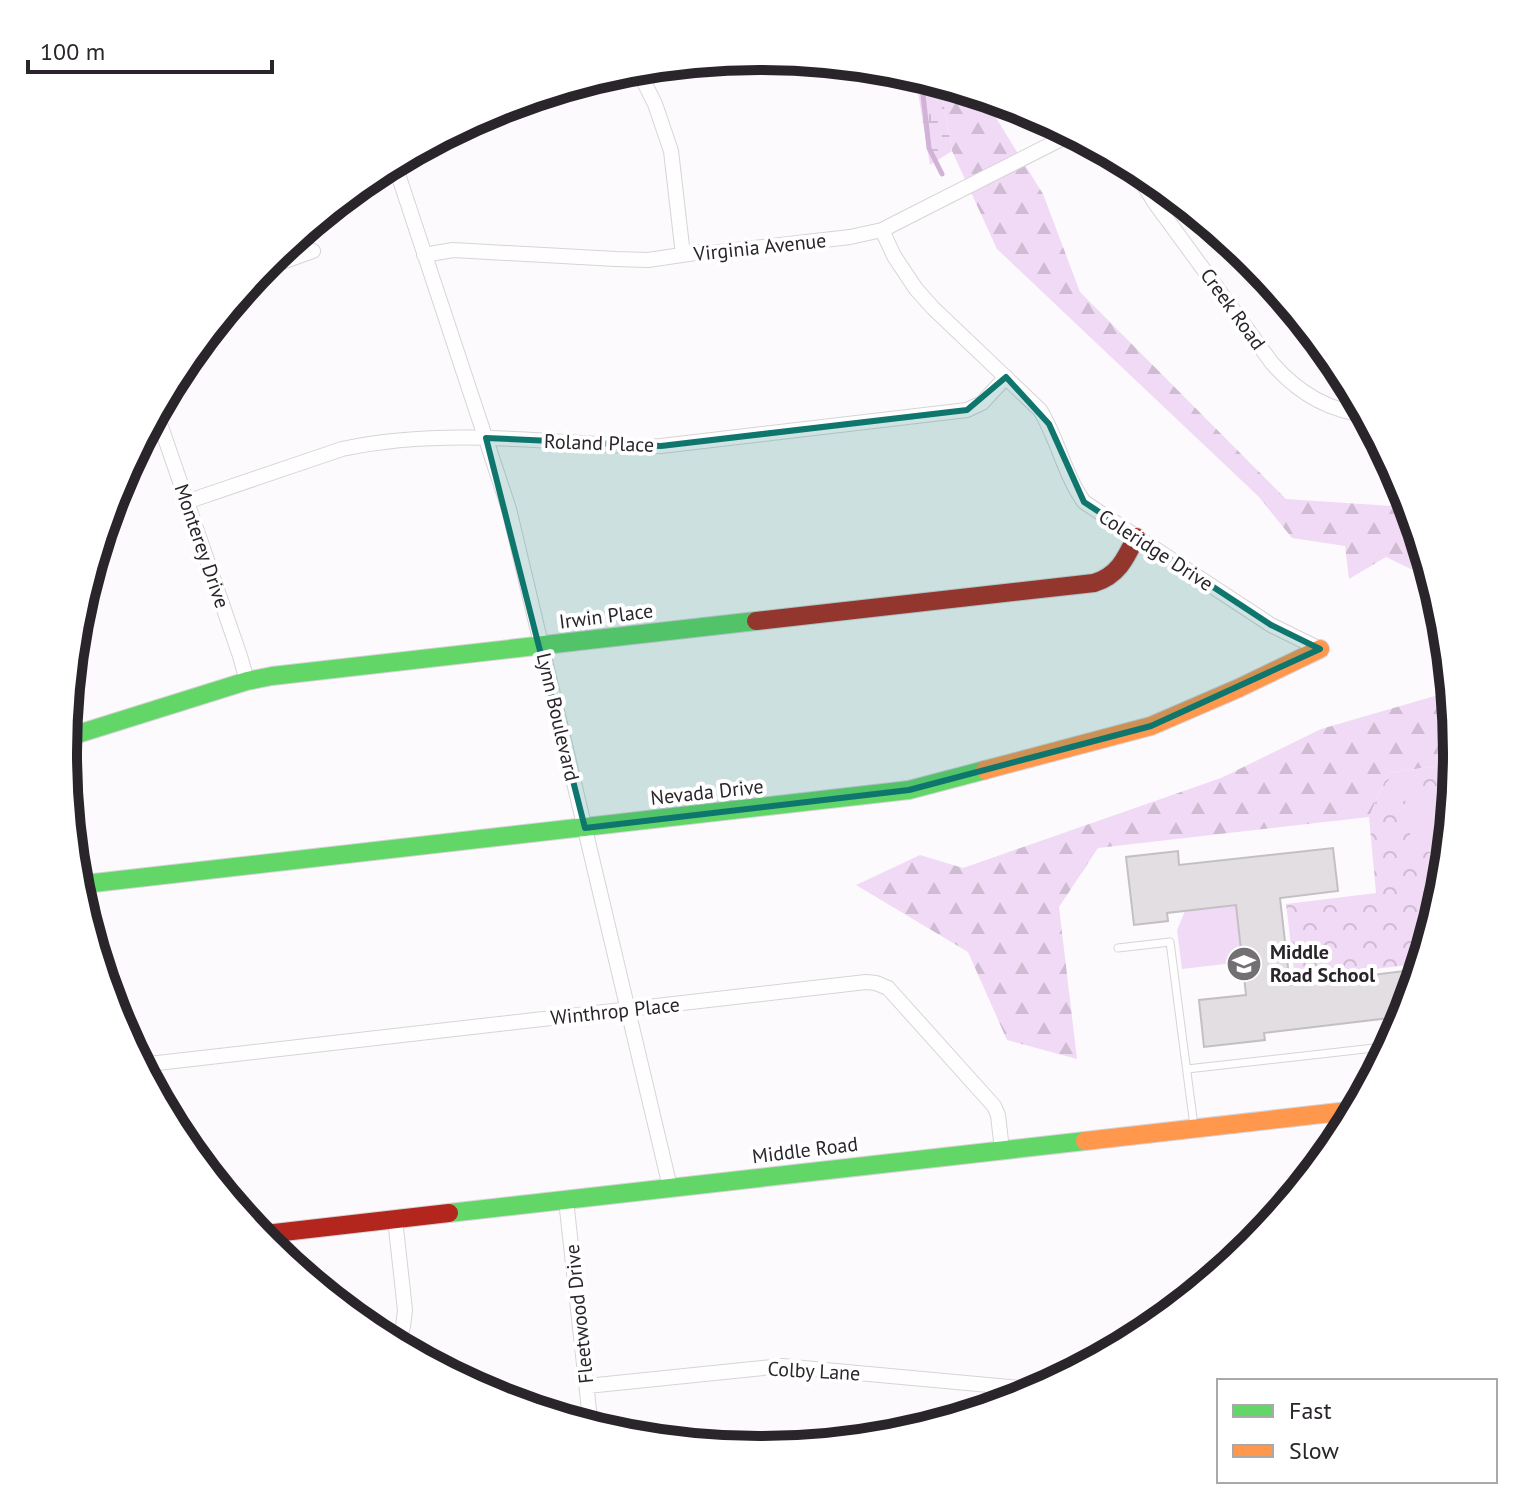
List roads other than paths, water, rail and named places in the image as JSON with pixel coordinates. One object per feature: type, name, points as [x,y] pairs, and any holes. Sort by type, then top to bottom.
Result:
[{"type":"street","points":[[643,80],[671,151],[683,255]]},
{"type":"street","name":"Virginia Avenue","points":[[424,255],[453,250],[648,260],[850,237],[882,230],[1061,139]]},
{"type":"street","name":"Lynn Boulevard","points":[[398,175],[509,509],[670,1187]]},
{"type":"street","name":"Creek Road","points":[[1148,190],[1285,378],[1315,400],[1352,412]]},
{"type":"street","name":"Coleridge Drive","points":[[882,230],[894,256],[916,289],[1040,410],[1049,424],[1075,489],[1084,502],[1271,625],[1320,649]]},
{"type":"street","points":[[288,260],[313,251]]},
{"type":"street","name":"Roland Place","points":[[186,502],[364,444],[448,437],[661,446],[972,409],[982,403],[1006,377]]},
{"type":"street","name":"Monterey Drive","points":[[161,426],[247,681]]},
{"type":"street","name":"Irwin Place","points":[[77,734],[272,676],[1106,581],[1124,563],[1136,537]]},
{"type":"street","name":"Nevada Drive","points":[[89,883],[909,790],[1151,726],[1320,649]]},
{"type":"street","name":"Winthrop Place","points":[[151,1064],[876,983],[888,988],[994,1106],[1002,1150]]},
{"type":"street","name":"Middle Road","points":[[273,1233],[1342,1112]]},
{"type":"street","name":"Fleetwood Drive","points":[[566,1200],[590,1415]]},
{"type":"street","points":[[395,1219],[405,1310],[401,1334]]},
{"type":"street","name":"Colby Lane","points":[[587,1386],[782,1366],[1015,1388]]},
{"type":"lane","points":[[1118,948],[1170,942],[1194,1128]]},
{"type":"lane","points":[[1187,1069],[1378,1048]]},
{"type":"waterway","points":[[922,90],[929,148],[942,174]]},
{"type":"place","name":"Middle Road School","points":[[1244,964]]}]
